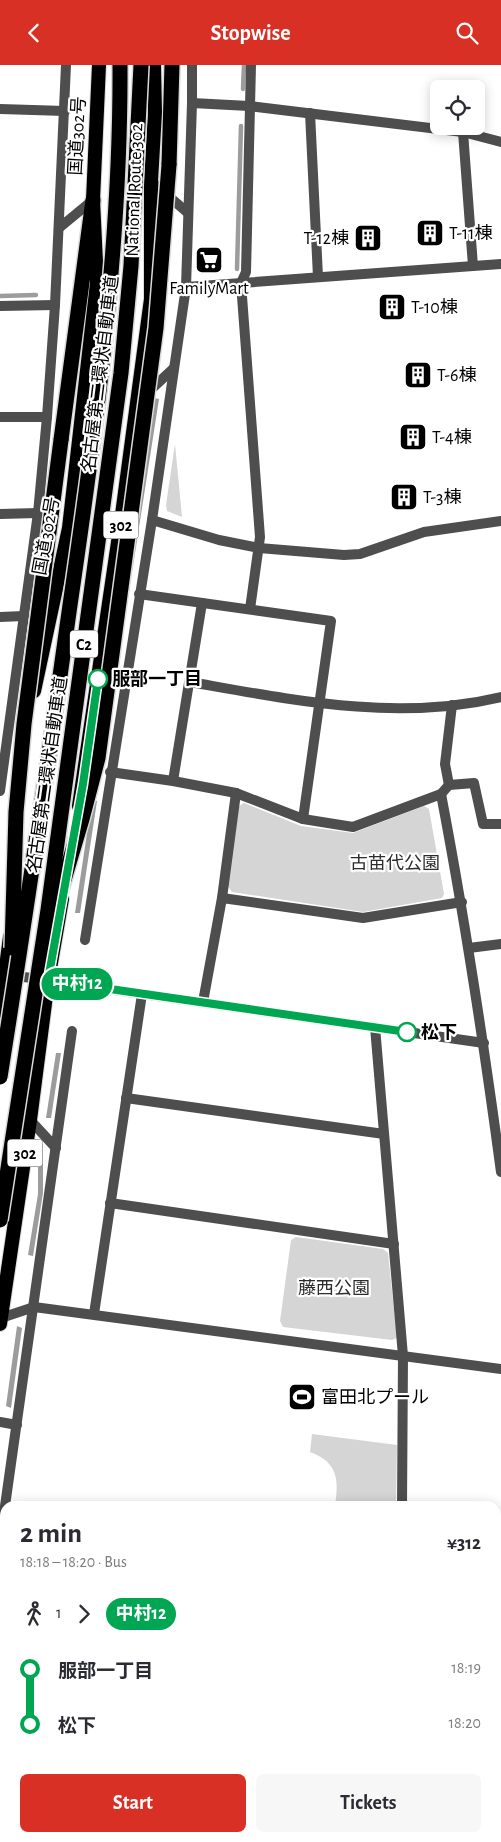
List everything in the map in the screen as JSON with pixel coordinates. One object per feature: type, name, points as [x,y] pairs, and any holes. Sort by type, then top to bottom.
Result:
[{"type":"highway","name":"国道302号","points":[[5,1010],[3,974],[33,698],[69,528],[97,283],[93,200],[98,65]]},
{"type":"highway","name":"名古屋第二環状自動車道","points":[[0,1077],[5,1010],[81,531],[101,373],[116,178],[120,65]]},
{"type":"highway","name":"名古屋第二環状自動車道","points":[[0,1220],[49,900],[121,373],[131,266],[142,65]]},
{"type":"highway","name":"National Route 302","points":[[0,1321],[30,1120],[48,980],[83,784],[151,299],[151,181],[155,112],[154,65]]},
{"type":"highway","points":[[34,997],[56,907],[98,759],[156,329],[169,165],[172,65]]},
{"type":"highway","points":[[5,1010],[16,811],[24,724],[93,200]]},
{"type":"street","points":[[0,791],[6,756],[5,714],[24,616],[38,513],[47,417],[55,305],[66,65]]},
{"type":"street","points":[[85,940],[110,772],[152,520],[186,287],[192,65]]},
{"type":"street","points":[[250,609],[260,537],[241,283],[246,272],[251,65]]},
{"type":"street","points":[[192,103],[249,106],[430,128]]},
{"type":"street","points":[[0,109],[65,111]]},
{"type":"street","points":[[310,113],[318,277]]},
{"type":"street","points":[[463,135],[473,266]]},
{"type":"street","points":[[474,135],[501,142]]},
{"type":"street","points":[[151,181],[188,213]]},
{"type":"street","points":[[59,228],[93,200]]},
{"type":"street","points":[[186,287],[501,264]]},
{"type":"street","points":[[0,306],[55,305]]},
{"type":"street","points":[[138,402],[173,369]]},
{"type":"street","points":[[0,417],[47,417]]},
{"type":"street","points":[[0,515],[38,513]]},
{"type":"street","points":[[152,520],[219,540],[259,548],[344,555],[360,554],[424,532],[501,521]]},
{"type":"street","points":[[139,594],[331,621],[303,819]]},
{"type":"street","points":[[173,781],[202,603]]},
{"type":"street","points":[[0,617],[24,616]]},
{"type":"street","points":[[190,682],[318,704],[382,708],[452,705],[501,697]]},
{"type":"street","points":[[449,785],[445,764],[452,705]]},
{"type":"street","points":[[83,784],[113,754]]},
{"type":"street","points":[[6,756],[24,788]]},
{"type":"street","points":[[110,772],[236,793],[303,819],[353,827],[441,794],[449,785],[474,783],[483,824],[501,824]]},
{"type":"street","points":[[203,1002],[222,898],[236,793]]},
{"type":"street","points":[[441,794],[462,902],[501,1169]]},
{"type":"street","points":[[222,898],[363,919],[462,902]]},
{"type":"street","points":[[469,948],[501,943]]},
{"type":"street","points":[[3,974],[484,1043]]},
{"type":"street","points":[[94,1314],[142,994]]},
{"type":"street","points":[[375,1027],[403,1356],[402,1501]]},
{"type":"street","points":[[6,1501],[72,1031]]},
{"type":"street","points":[[126,1098],[384,1134]]},
{"type":"street","points":[[30,1120],[56,1148]]},
{"type":"street","points":[[110,1203],[394,1244]]},
{"type":"street","points":[[0,1321],[34,1307],[501,1369]]},
{"type":"street","points":[[0,1422],[17,1425]]},
{"type":"green space","points":[[175,444],[182,517],[167,511],[166,505]]},
{"type":"green space","name":"古苗代公園","points":[[244,803],[301,826],[353,833],[424,806],[429,809],[444,894],[442,898],[363,912],[232,892],[227,885],[239,806]]},
{"type":"green space","name":"藤西公園","points":[[296,1237],[383,1249],[388,1253],[397,1338],[392,1340],[283,1327],[280,1321],[291,1240]]},
{"type":"green space","points":[[312,1434],[397,1445],[396,1501],[336,1501],[336,1480],[331,1467],[319,1456],[310,1452]]},
{"type":"shaded area","points":[[154,398],[159,399],[121,643],[117,642]]},
{"type":"shaded area","points":[[92,800],[97,801],[80,913],[75,913]]},
{"type":"shaded area","points":[[56,1053],[61,1053],[51,1118],[46,1118]]},
{"type":"shaded area","points":[[38,1154],[43,1155],[43,1193],[33,1256],[28,1255],[38,1194]]},
{"type":"shaded area","points":[[17,1326],[22,1328],[11,1408],[6,1406]]},
{"type":"waterway","points":[[243,89],[244,65]]},
{"type":"waterway","points":[[237,269],[241,126]]},
{"type":"waterway","points":[[0,296],[36,295]]},
{"type":"bus line","name":"中村12","points":[[98,679],[83,784],[48,980],[407,1032]]},
{"type":"place","name":"T-11棟","points":[[430,233]]},
{"type":"place","name":"T-12棟","points":[[368,238]]},
{"type":"place","name":"FamilyMart","points":[[209,260]]},
{"type":"place","name":"T-10棟","points":[[392,307]]},
{"type":"place","name":"T-6棟","points":[[418,375]]},
{"type":"place","name":"T-4棟","points":[[413,437]]},
{"type":"place","name":"T-3棟","points":[[404,497]]},
{"type":"place","name":"服部一丁目","points":[[98,679]]},
{"type":"place","name":"松下","points":[[407,1032]]},
{"type":"place","name":"富田北プール","points":[[302,1397]]}]
